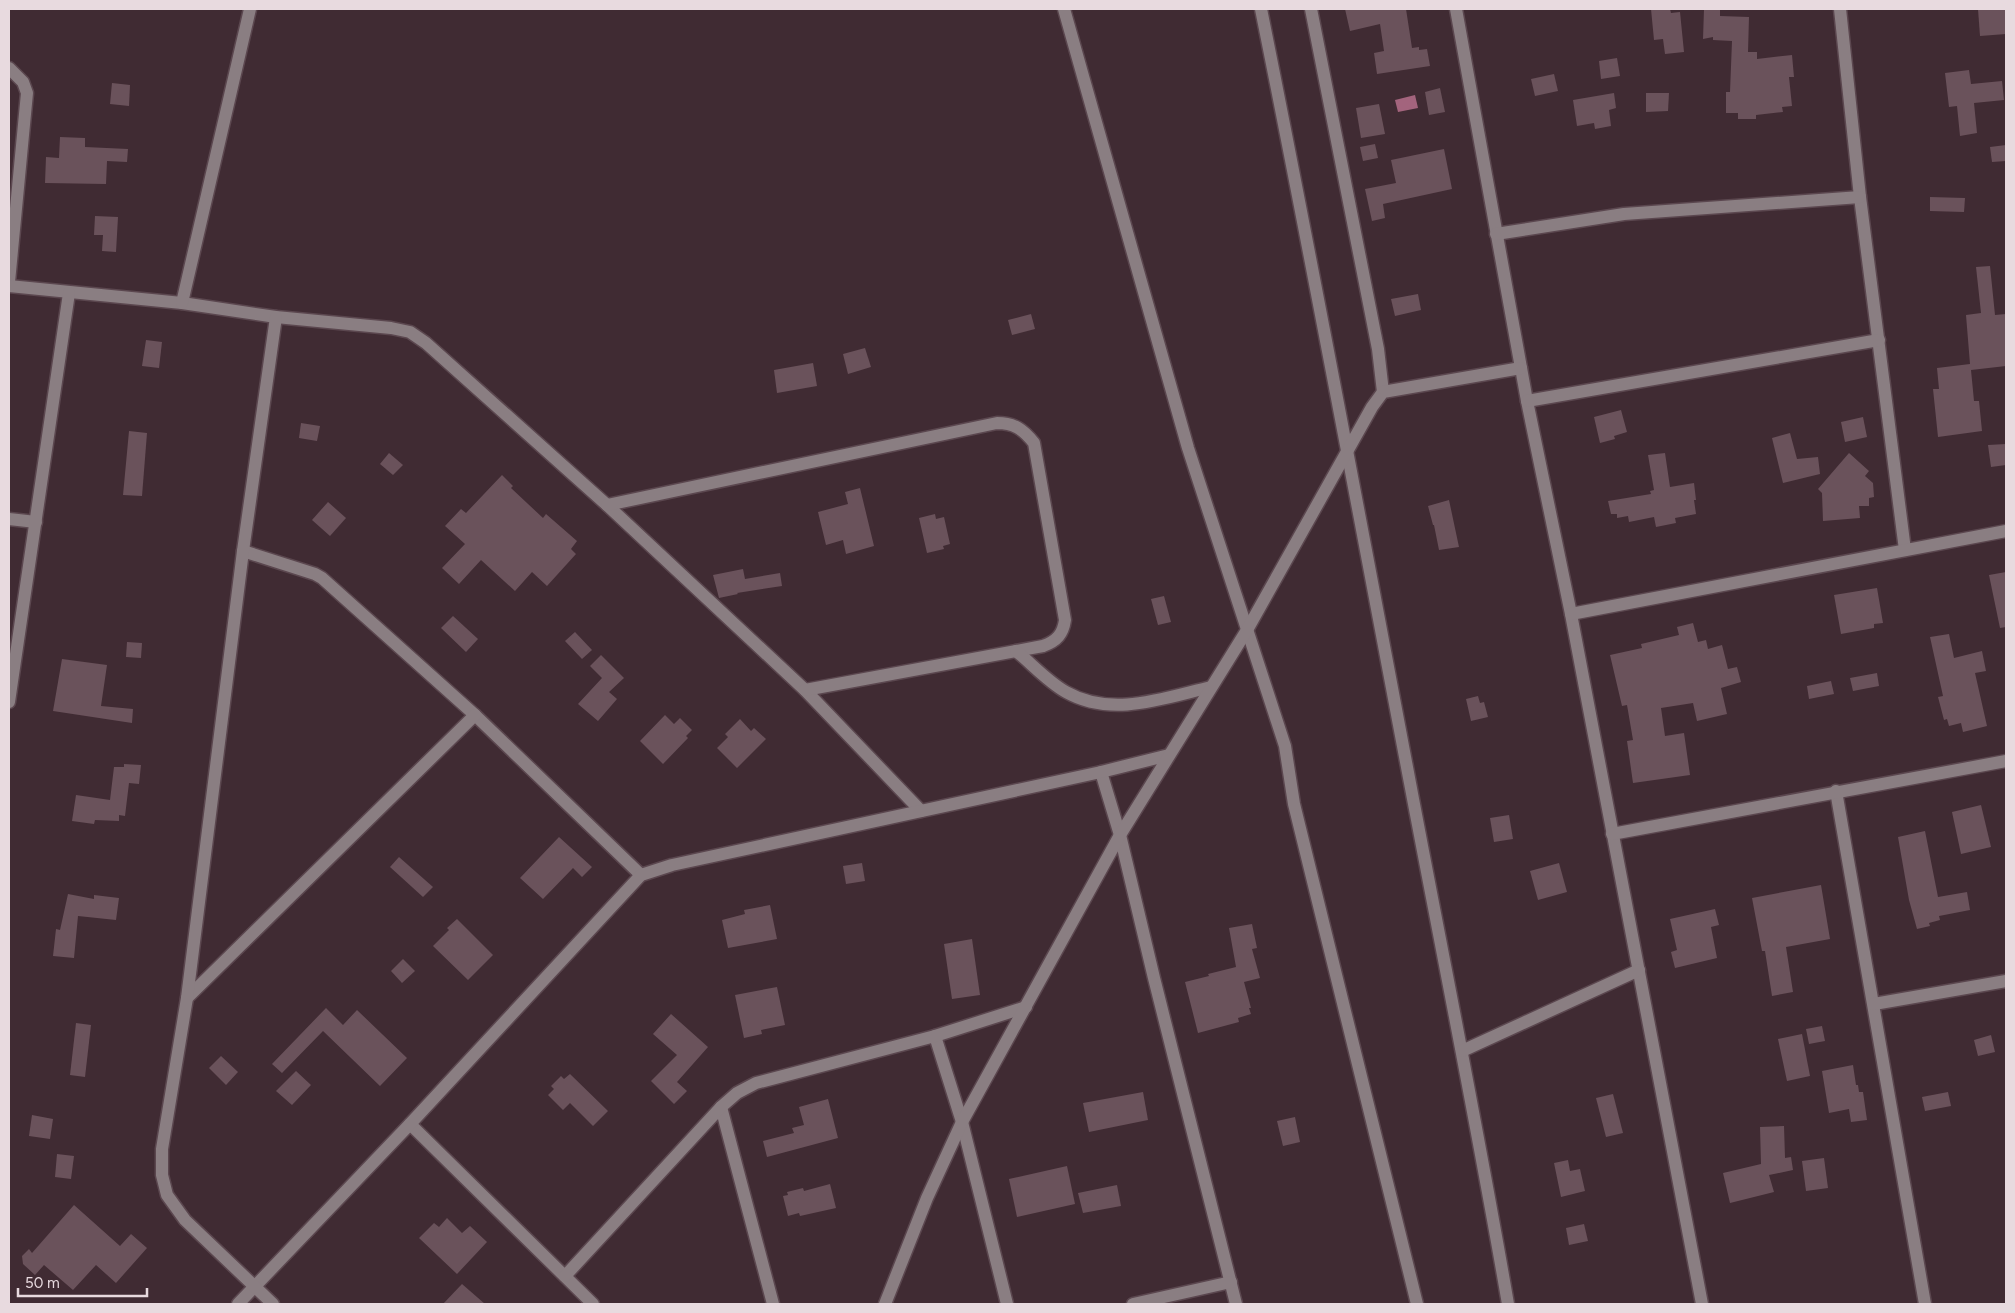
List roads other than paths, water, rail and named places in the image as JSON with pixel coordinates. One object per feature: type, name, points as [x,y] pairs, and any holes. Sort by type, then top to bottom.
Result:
[{"type":"street","points":[[182,303],[250,9]]},
{"type":"street","points":[[1064,9],[1188,448],[1285,746],[1296,813],[1416,1304]]},
{"type":"street","points":[[1261,9],[1348,449],[1480,1138],[1508,1304]]},
{"type":"street","points":[[1310,9],[1378,349],[1384,392]]},
{"type":"street","points":[[1456,9],[1527,401],[1571,614],[1702,1304]]},
{"type":"street","points":[[1840,9],[1860,197],[1905,550]]},
{"type":"street","points":[[9,68],[22,82],[27,93],[9,282]]},
{"type":"street","points":[[1496,234],[1624,214],[1860,197]]},
{"type":"street","points":[[9,286],[182,303],[276,317],[391,328],[410,332],[426,343],[607,505],[805,690],[921,811]]},
{"type":"street","points":[[9,702],[69,293]]},
{"type":"street","points":[[273,1304],[185,1220],[167,1195],[162,1175],[162,1149],[187,998],[243,551],[276,317]]},
{"type":"street","points":[[1527,401],[1879,340]]},
{"type":"street","points":[[885,1304],[927,1198],[962,1122],[1120,835],[1247,630],[1372,408],[1384,392],[1521,368]]},
{"type":"street","points":[[607,505],[997,423],[1009,423],[1018,427],[1034,443],[1066,620],[1059,637],[1052,643],[1016,651],[805,690]]},
{"type":"street","points":[[9,519],[36,522]]},
{"type":"street","points":[[1571,614],[2006,531]]},
{"type":"street","points":[[243,551],[318,575],[475,715],[641,875]]},
{"type":"street","points":[[1016,651],[1065,691],[1076,697],[1100,704],[1124,705],[1211,687]]},
{"type":"street","points":[[187,998],[475,715]]},
{"type":"street","points":[[238,1304],[410,1124],[641,875],[672,865],[1101,772],[1169,755]]},
{"type":"street","points":[[1612,834],[2006,761]]},
{"type":"street","points":[[1101,772],[1120,835],[1236,1304]]},
{"type":"street","points":[[1836,791],[1925,1304]]},
{"type":"street","points":[[1462,1051],[1639,970]]},
{"type":"street","points":[[1874,1004],[2006,981]]},
{"type":"street","points":[[565,1276],[721,1107],[737,1093],[756,1083],[935,1036],[1026,1006]]},
{"type":"street","points":[[935,1036],[962,1122],[1007,1304]]},
{"type":"street","points":[[721,1107],[773,1304]]},
{"type":"street","points":[[410,1124],[593,1304]]},
{"type":"street","points":[[1133,1304],[1232,1282]]}]
